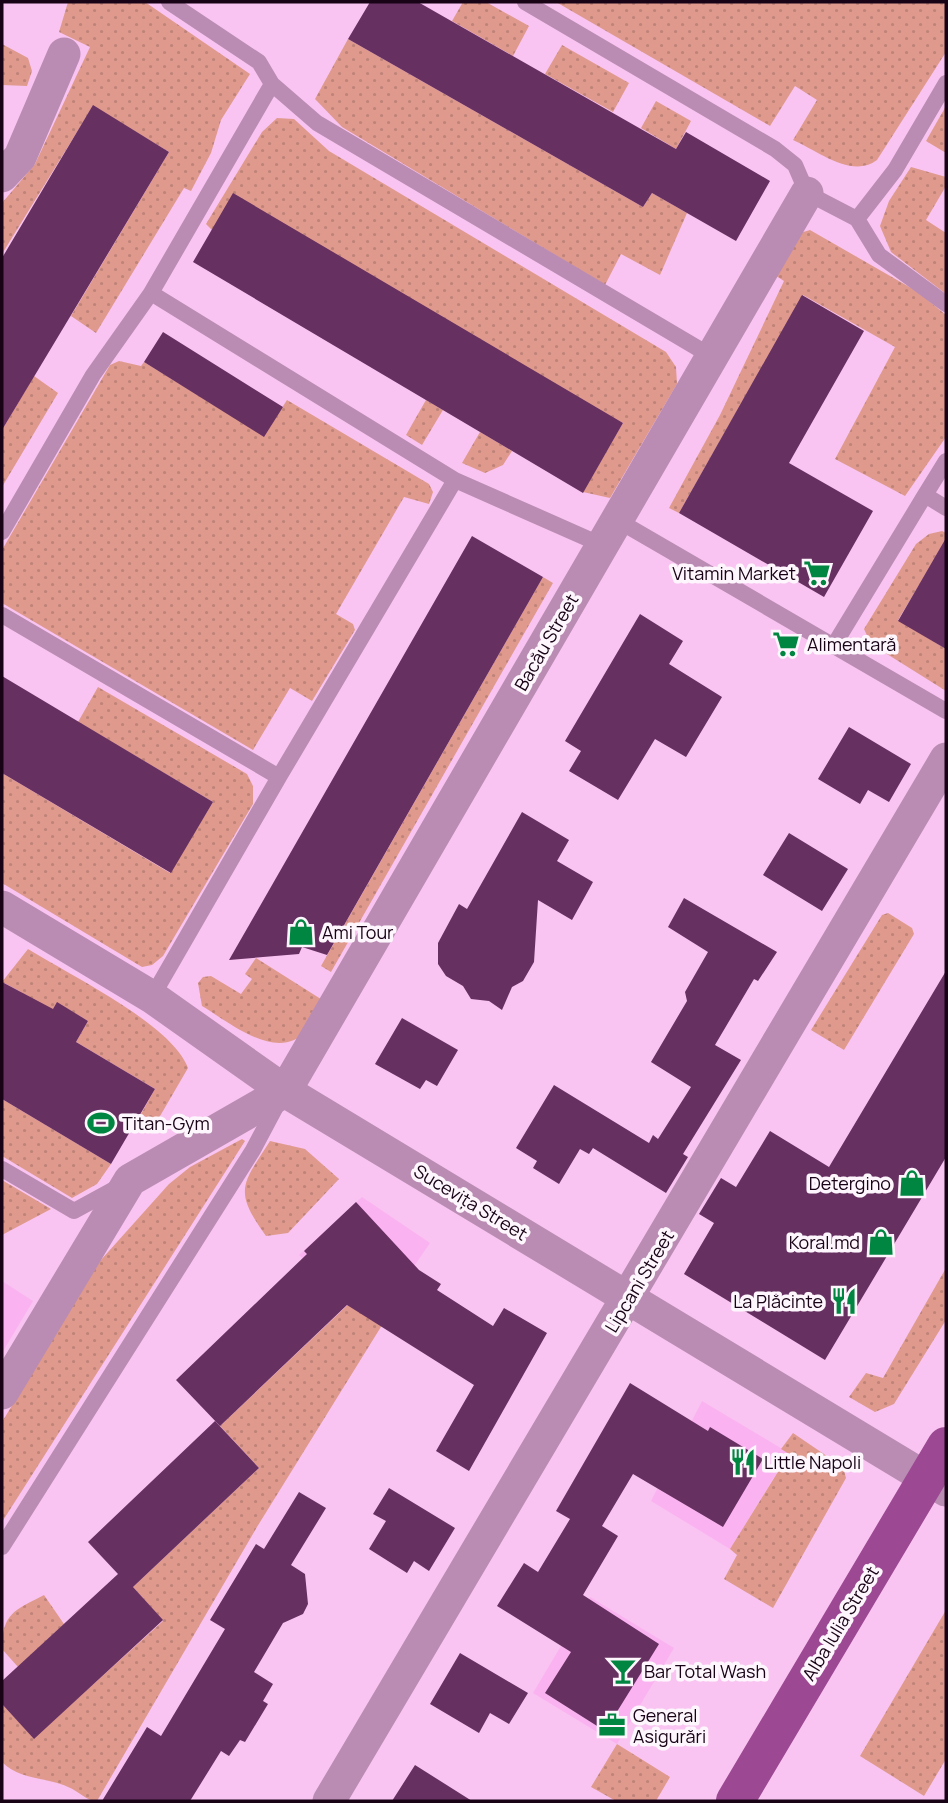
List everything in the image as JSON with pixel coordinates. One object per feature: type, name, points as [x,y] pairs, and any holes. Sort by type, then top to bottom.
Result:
[{"type":"main road","name":"Alba Iulia Street","points":[[735,1801],[937,1484],[946,1446]]},
{"type":"street","points":[[2,176],[20,157],[64,54]]},
{"type":"street","name":"Bacău Street","points":[[285,1091],[807,193]]},
{"type":"street","name":"Lipcani Street","points":[[329,1801],[946,760]]},
{"type":"street","name":"Sucevița Street","points":[[2,906],[152,997],[285,1091],[937,1484]]},
{"type":"street","points":[[2,1393],[130,1180],[285,1091]]},
{"type":"lane","points":[[169,2],[259,62],[272,84],[317,123],[711,356]]},
{"type":"lane","points":[[526,2],[775,149],[795,165],[807,193],[857,219],[879,255],[946,304]]},
{"type":"lane","points":[[857,219],[895,170],[946,83]]},
{"type":"lane","points":[[2,532],[93,375],[151,293],[272,84]]},
{"type":"lane","points":[[151,293],[455,480],[609,532],[834,645],[946,711]]},
{"type":"lane","points":[[834,645],[946,461]]},
{"type":"lane","points":[[152,997],[455,480]]},
{"type":"lane","points":[[925,495],[946,508]]},
{"type":"lane","points":[[2,615],[279,778]]},
{"type":"lane","points":[[2,1547],[253,1150],[285,1091]]},
{"type":"lane","points":[[2,1170],[74,1212],[130,1180]]},
{"type":"shaded area","points":[[68,2],[145,2],[250,74],[221,120],[211,153],[191,191],[184,188],[96,333],[71,316],[169,152],[93,106],[2,254],[2,203],[35,164],[90,47],[59,32]]},
{"type":"shaded area","points":[[463,2],[486,2],[529,26],[513,56],[452,21]]},
{"type":"shaded area","points":[[556,2],[946,2],[946,52],[877,160],[867,165],[846,165],[793,140],[817,100],[795,86],[770,126]]},
{"type":"shaded area","points":[[348,39],[643,207],[652,193],[687,213],[660,275],[621,254],[605,285],[342,127],[315,99]]},
{"type":"shaded area","points":[[2,44],[28,58],[32,71],[27,86],[2,85]]},
{"type":"shaded area","points":[[562,45],[629,83],[613,112],[545,74]]},
{"type":"shaded area","points":[[656,101],[691,121],[676,149],[641,128]]},
{"type":"shaded area","points":[[946,106],[946,153],[926,141]]},
{"type":"shaded area","points":[[277,118],[294,119],[329,151],[666,352],[676,367],[677,384],[610,498],[583,492],[623,423],[212,230],[206,224],[262,132]]},
{"type":"shaded area","points":[[911,167],[946,177],[946,186],[926,220],[946,233],[946,294],[891,252],[880,226],[889,201]]},
{"type":"shaded area","points":[[810,230],[918,292],[946,315],[946,437],[905,496],[835,459],[895,347],[803,295],[679,513],[669,508],[720,415],[784,281],[773,274],[800,233]]},
{"type":"shaded area","points":[[119,361],[141,366],[144,362],[264,436],[287,400],[429,484],[433,492],[429,504],[404,497],[336,614],[353,624],[355,630],[312,701],[290,688],[253,750],[2,603],[2,550],[110,365]]},
{"type":"shaded area","points":[[34,376],[58,393],[2,487],[2,430]]},
{"type":"shaded area","points":[[426,400],[443,410],[422,445],[406,435]]},
{"type":"shaded area","points":[[480,432],[512,451],[503,465],[485,473],[462,463]]},
{"type":"shaded area","points":[[942,531],[946,533],[946,552],[941,549],[898,620],[946,649],[946,691],[871,644],[864,629],[916,544],[929,534]]},
{"type":"shaded area","points":[[543,577],[553,583],[331,972],[321,966]]},
{"type":"shaded area","points":[[98,687],[247,774],[253,786],[253,804],[163,956],[152,965],[142,967],[2,883],[2,773],[170,873],[213,802],[78,722]]},
{"type":"shaded area","points":[[888,913],[912,928],[914,934],[844,1050],[811,1030],[882,915]]},
{"type":"shaded area","points":[[28,949],[141,1018],[178,1052],[188,1068],[156,1123],[141,1114],[155,1089],[76,1042],[88,1021],[57,1003],[45,1024],[21,992],[2,982]]},
{"type":"shaded area","points":[[256,958],[324,1001],[310,1027],[295,1039],[282,1043],[268,1042],[239,1030],[202,1006],[198,983],[203,977],[211,976],[241,994],[252,979],[245,974]]},
{"type":"shaded area","points":[[2,1099],[111,1164],[97,1184],[72,1198],[2,1156]]},
{"type":"shaded area","points":[[242,1139],[245,1141],[2,1522],[2,1422],[100,1261],[169,1184],[190,1167]]},
{"type":"shaded area","points":[[270,1141],[305,1149],[339,1179],[288,1233],[266,1236],[249,1208],[245,1188],[253,1168]]},
{"type":"shaded area","points":[[2,1180],[51,1209],[2,1235]]},
{"type":"shaded area","points":[[362,1197],[430,1243],[406,1278],[303,1259],[299,1255]]},
{"type":"shaded area","points":[[946,1268],[946,1320],[894,1404],[875,1412],[849,1397],[866,1373],[883,1378]]},
{"type":"shaded area","points":[[2,1281],[33,1301],[2,1353]]},
{"type":"shaded area","points":[[354,1299],[384,1322],[257,1527],[97,1801],[60,1784],[9,1768],[2,1762],[2,1704],[34,1738],[163,1621],[133,1587],[259,1468],[220,1426]]},
{"type":"shaded area","points":[[702,1401],[789,1453],[730,1549],[651,1501]]},
{"type":"shaded area","points":[[793,1433],[843,1467],[846,1478],[773,1608],[724,1579],[737,1555],[730,1549],[789,1454],[781,1449]]},
{"type":"shaded area","points":[[44,1595],[64,1624],[18,1667],[2,1649],[4,1627],[18,1609]]},
{"type":"shaded area","points":[[590,1597],[674,1648],[617,1744],[533,1693]]},
{"type":"shaded area","points":[[946,1610],[946,1759],[924,1796],[860,1756]]},
{"type":"shaded area","points":[[617,1744],[670,1777],[656,1801],[616,1801],[591,1787]]},
{"type":"building","points":[[370,2],[418,2],[676,149],[686,132],[770,181],[736,241],[652,193],[643,207],[348,39]]},
{"type":"building","points":[[93,105],[169,152],[2,430],[2,258]]},
{"type":"building","points":[[233,193],[623,423],[583,493],[193,262]]},
{"type":"building","points":[[802,295],[864,331],[789,463],[873,511],[824,597],[679,513]]},
{"type":"building","points":[[163,332],[283,407],[264,437],[144,362]]},
{"type":"building","points":[[472,536],[543,577],[327,955],[302,947],[299,954],[229,960]]},
{"type":"building","points":[[946,538],[946,649],[898,621]]},
{"type":"building","points":[[640,614],[683,641],[669,664],[722,697],[686,757],[655,739],[618,800],[569,771],[581,751],[565,741]]},
{"type":"building","points":[[2,676],[213,802],[171,873],[2,773]]},
{"type":"building","points":[[849,727],[911,764],[889,802],[868,790],[860,804],[818,779]]},
{"type":"building","points":[[522,812],[569,840],[557,861],[593,882],[572,920],[538,900],[534,962],[523,981],[512,987],[502,1010],[489,1001],[471,999],[463,986],[446,976],[438,964],[438,943],[459,904],[467,909]]},
{"type":"building","points":[[789,833],[848,869],[822,911],[763,875]]},
{"type":"building","points":[[684,898],[777,952],[758,981],[754,979],[715,1045],[741,1060],[683,1154],[688,1157],[666,1193],[593,1148],[589,1154],[580,1149],[559,1184],[533,1168],[537,1161],[516,1148],[554,1085],[649,1143],[653,1135],[658,1139],[691,1087],[651,1062],[687,1001],[685,992],[708,952],[668,927]]},
{"type":"building","points":[[946,971],[946,1157],[825,1360],[684,1274],[714,1223],[699,1214],[721,1178],[736,1187],[770,1131],[829,1167]]},
{"type":"building","points":[[2,982],[53,1009],[57,1002],[88,1021],[76,1042],[155,1089],[111,1164],[2,1099]]},
{"type":"building","points":[[402,1018],[458,1050],[437,1086],[426,1080],[420,1089],[375,1064]]},
{"type":"building","points":[[356,1202],[419,1270],[441,1284],[437,1290],[493,1326],[504,1308],[547,1333],[469,1471],[436,1451],[474,1385],[347,1305],[220,1426],[176,1380],[307,1254],[304,1251]]},
{"type":"building","points":[[630,1383],[708,1431],[710,1427],[763,1459],[723,1527],[633,1474],[602,1526],[618,1536],[583,1595],[659,1644],[605,1731],[545,1693],[571,1652],[497,1606],[524,1563],[538,1572],[570,1519],[556,1511]]},
{"type":"building","points":[[215,1421],[259,1468],[133,1587],[163,1620],[34,1739],[2,1704],[2,1681],[118,1574],[88,1542]]},
{"type":"building","points":[[389,1488],[455,1528],[429,1571],[414,1561],[407,1573],[369,1549],[386,1521],[373,1514]]},
{"type":"building","points":[[299,1492],[326,1508],[291,1565],[305,1574],[308,1604],[303,1614],[283,1623],[254,1672],[273,1684],[263,1701],[268,1704],[245,1742],[240,1740],[229,1756],[221,1751],[190,1801],[102,1801],[147,1727],[161,1736],[225,1629],[210,1620],[256,1544],[264,1549]]},
{"type":"building","points":[[460,1653],[528,1693],[509,1724],[490,1713],[479,1733],[430,1704]]},
{"type":"building","points":[[415,1765],[472,1801],[392,1801]]},
{"type":"place","name":"Vitamin Market","points":[[817,573]]},
{"type":"place","name":"Alimentară","points":[[786,644]]},
{"type":"place","name":"Ami Tour","points":[[301,932]]},
{"type":"place","name":"Titan-Gym","points":[[101,1123]]},
{"type":"place","name":"Detergino","points":[[912,1183]]},
{"type":"place","name":"Koral.md","points":[[881,1242]]},
{"type":"place","name":"La Plăcinte","points":[[844,1301]]},
{"type":"place","name":"Little Napoli","points":[[743,1462]]},
{"type":"place","name":"Bar Total Wash","points":[[623,1671]]},
{"type":"place","name":"General Asigurări","points":[[612,1725]]}]
